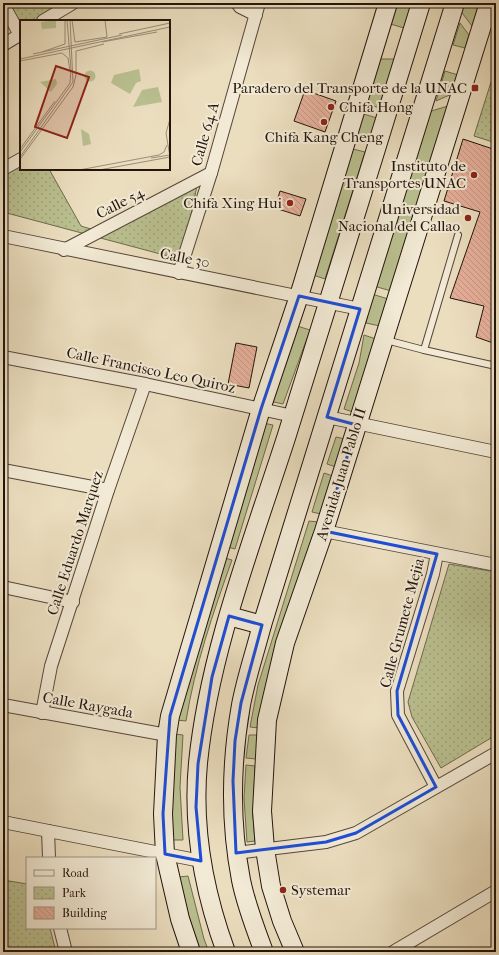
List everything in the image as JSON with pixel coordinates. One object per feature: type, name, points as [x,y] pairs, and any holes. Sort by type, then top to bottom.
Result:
[{"type":"main road","points":[[191,952],[180,919],[165,854],[163,814],[167,735],[179,683],[261,409],[299,296],[388,3]]},
{"type":"main road","points":[[226,952],[217,927],[201,861],[196,806],[198,764],[204,715],[212,677],[229,616],[329,303],[421,3]]},
{"type":"main road","name":"Avenida Juan Pablo II","points":[[264,952],[250,916],[236,853],[233,781],[235,742],[241,703],[262,625],[455,3]]},
{"type":"main road","name":"Avenida Juan Pablo II","points":[[295,952],[282,921],[271,886],[265,849],[262,811],[267,720],[285,643],[324,531],[489,3]]},
{"type":"main road","points":[[229,616],[262,625]]},
{"type":"street","points":[[45,20],[73,3]]},
{"type":"street","points":[[237,3],[256,15]]},
{"type":"street","name":"Calle 64 A","points":[[179,273],[211,173],[260,3]]},
{"type":"street","points":[[3,4],[20,34],[3,44]]},
{"type":"street","points":[[3,169],[20,160]]},
{"type":"street","name":"Calle 54","points":[[64,250],[211,173]]},
{"type":"street","name":"Calle 30","points":[[3,236],[64,250],[299,296],[360,310]]},
{"type":"street","name":"Calle Francisco Leo Quiroz","points":[[3,357],[145,384],[293,416]]},
{"type":"street","name":"Calle Eduardo Marquez","points":[[42,713],[52,666],[72,602],[108,490],[145,384]]},
{"type":"street","points":[[327,417],[496,452]]},
{"type":"street","points":[[3,470],[108,490]]},
{"type":"street","points":[[324,531],[496,565]]},
{"type":"street","name":"Calle Grumete Mejia","points":[[436,787],[398,715],[397,691],[433,574],[437,554]]},
{"type":"street","points":[[3,588],[72,602]]},
{"type":"street","name":"Calle Raygada","points":[[3,705],[167,735]]},
{"type":"street","points":[[236,853],[326,842],[356,833],[496,753]]},
{"type":"street","points":[[3,822],[201,861]]},
{"type":"street","points":[[48,830],[49,857]]},
{"type":"street","points":[[393,952],[496,891]]},
{"type":"street","points":[[60,929],[66,952]]},
{"type":"lane","points":[[424,350],[458,235]]},
{"type":"lane","points":[[384,339],[424,350],[496,366]]},
{"type":"highlighted area","points":[[299,296],[360,309],[327,417],[357,425],[324,531],[437,554],[397,691],[398,715],[436,787],[356,833],[326,842],[236,853],[233,781],[235,741],[241,703],[262,625],[229,616],[212,677],[198,764],[196,807],[201,861],[165,854],[163,814],[170,716],[261,409]]},
{"type":"green space","points":[[3,3],[73,3],[45,20],[20,20],[20,32]]},
{"type":"green space","points":[[393,3],[412,3],[404,28],[387,23]]},
{"type":"green space","points":[[462,3],[479,3],[472,26],[460,10]]},
{"type":"green space","points":[[460,23],[469,35],[465,48],[453,45]]},
{"type":"green space","points":[[376,59],[395,59],[380,108],[363,103]]},
{"type":"green space","points":[[445,71],[458,75],[452,94],[436,101]]},
{"type":"green space","points":[[491,82],[496,84],[496,143],[474,136]]},
{"type":"green space","points":[[448,106],[430,164],[414,159],[428,112]]},
{"type":"green space","points":[[360,113],[377,118],[369,141],[352,136]]},
{"type":"green space","points":[[349,148],[365,152],[325,279],[310,274]]},
{"type":"green space","points":[[20,160],[20,170],[50,170],[81,226],[97,231],[198,180],[183,260],[3,212],[3,169]]},
{"type":"green space","points":[[411,167],[427,173],[391,291],[374,286]]},
{"type":"green space","points":[[372,294],[388,299],[380,326],[366,323]]},
{"type":"green space","points":[[294,325],[310,330],[283,404],[269,401]]},
{"type":"green space","points":[[364,335],[376,339],[353,412],[344,409],[359,363]]},
{"type":"green space","points":[[263,423],[273,425],[235,549],[224,546]]},
{"type":"green space","points":[[336,437],[345,439],[336,467],[327,464]]},
{"type":"green space","points":[[324,473],[333,476],[321,514],[312,512]]},
{"type":"green space","points":[[309,521],[318,522],[259,728],[250,727],[258,685]]},
{"type":"green space","points":[[221,557],[232,560],[211,619],[194,680],[186,721],[176,720]]},
{"type":"green space","points":[[449,564],[496,572],[496,735],[441,768],[412,717],[408,702]]},
{"type":"green space","points":[[174,734],[183,735],[180,787],[183,840],[173,840],[171,788]]},
{"type":"green space","points":[[249,735],[258,735],[256,759],[246,758]]},
{"type":"green space","points":[[246,765],[255,766],[253,816],[255,841],[247,842],[244,798]]},
{"type":"green space","points":[[188,876],[204,939],[209,952],[199,952],[195,942],[179,877]]},
{"type":"green space","points":[[3,880],[26,884],[26,929],[50,929],[56,952],[3,952]]},
{"type":"building","points":[[305,90],[336,101],[325,132],[294,121]]},
{"type":"building","points":[[463,139],[496,150],[496,344],[476,337],[484,306],[450,298],[480,212],[444,201]]},
{"type":"building","name":"Chifa Xing Hui","points":[[280,191],[306,199],[300,216],[275,208]]},
{"type":"building","points":[[236,343],[257,347],[249,388],[228,384]]},
{"type":"place","name":"Paradero del Transporte de la UNAC","points":[[475,88]]},
{"type":"place","name":"Chifa Hong","points":[[331,107]]},
{"type":"place","name":"Chifa Kang Cheng","points":[[324,122]]},
{"type":"place","name":"Instituto de Transportes UNAC","points":[[474,175]]},
{"type":"place","name":"Chifa Xing Hui","points":[[290,203]]},
{"type":"place","name":"Universidad Nacional del Callao","points":[[468,218]]},
{"type":"place","name":"Systemar","points":[[283,890]]}]
